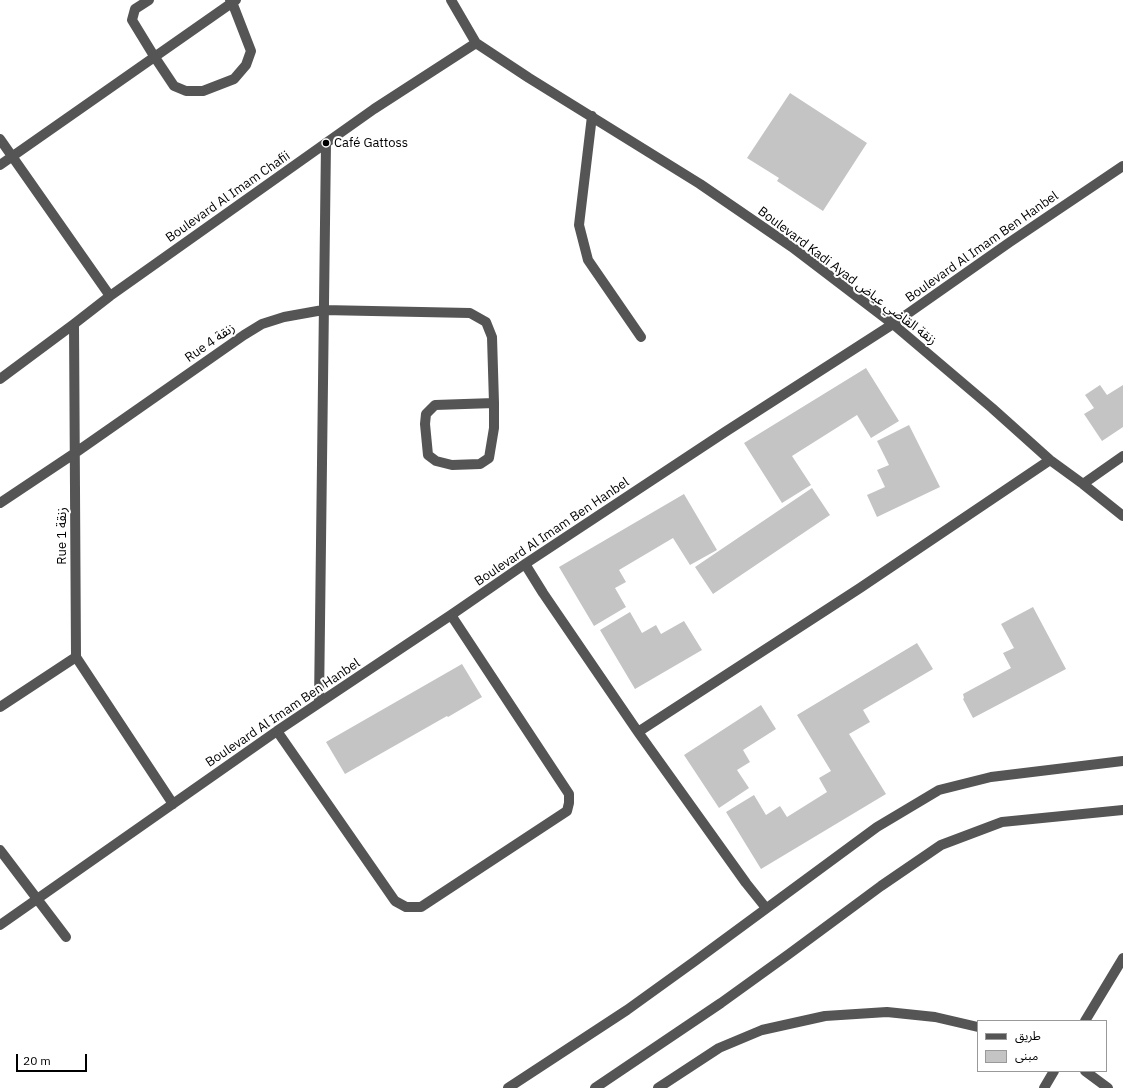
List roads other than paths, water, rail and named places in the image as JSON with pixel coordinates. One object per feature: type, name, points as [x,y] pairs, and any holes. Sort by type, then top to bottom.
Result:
[{"type":"street","points":[[0,165],[154,56],[233,1],[251,51],[246,65],[234,79],[203,91],[186,91],[174,86],[154,56],[132,20],[134,9],[149,0]]},
{"type":"street","points":[[451,0],[476,43]]},
{"type":"street","name":"Boulevard Kadi Ayad زنقة القاضي عياض","points":[[476,43],[529,78],[700,184],[779,238],[893,324],[992,408],[1050,460],[1123,516]]},
{"type":"street","name":"Boulevard Al Imam Chafii","points":[[0,379],[110,296],[374,109],[476,43]]},
{"type":"street","points":[[592,116],[579,225],[588,260],[641,337]]},
{"type":"street","points":[[0,139],[110,296]]},
{"type":"street","points":[[319,703],[326,143]]},
{"type":"street","name":"Boulevard Al Imam Ben Hanbel","points":[[0,925],[277,731],[724,432],[893,324],[1010,242],[1123,166]]},
{"type":"street","name":"Rue 4 زنقة","points":[[0,503],[262,324],[284,317],[324,310],[470,313],[486,322],[492,337],[494,402]]},
{"type":"street","name":"Rue 1 زنقة","points":[[74,324],[76,657]]},
{"type":"street","points":[[494,402],[494,428],[489,458],[480,464],[452,465],[436,461],[428,455],[425,424],[426,414],[435,405],[494,402]]},
{"type":"street","points":[[1083,484],[1123,456]]},
{"type":"street","points":[[638,732],[860,588],[1050,460]]},
{"type":"street","points":[[525,564],[547,599],[638,732],[746,883],[766,908]]},
{"type":"street","points":[[277,731],[395,901],[406,906],[421,907],[567,811],[569,794],[451,615]]},
{"type":"street","points":[[0,708],[76,657],[173,804]]},
{"type":"street","points":[[508,1088],[627,1010],[877,826],[939,790],[991,777],[1123,761]]},
{"type":"street","points":[[595,1088],[721,1003],[881,886],[941,845],[1002,822],[1123,810]]},
{"type":"street","points":[[0,850],[66,937]]},
{"type":"street","points":[[1086,1020],[1123,958]]},
{"type":"street","points":[[658,1088],[719,1048],[762,1030],[825,1016],[887,1012],[935,1017],[977,1027]]},
{"type":"street","points":[[1044,1088],[1053,1072]]},
{"type":"street","points":[[1086,1072],[1108,1088]]},
{"type":"place","name":"Café Gattoss","points":[[326,143]]}]
